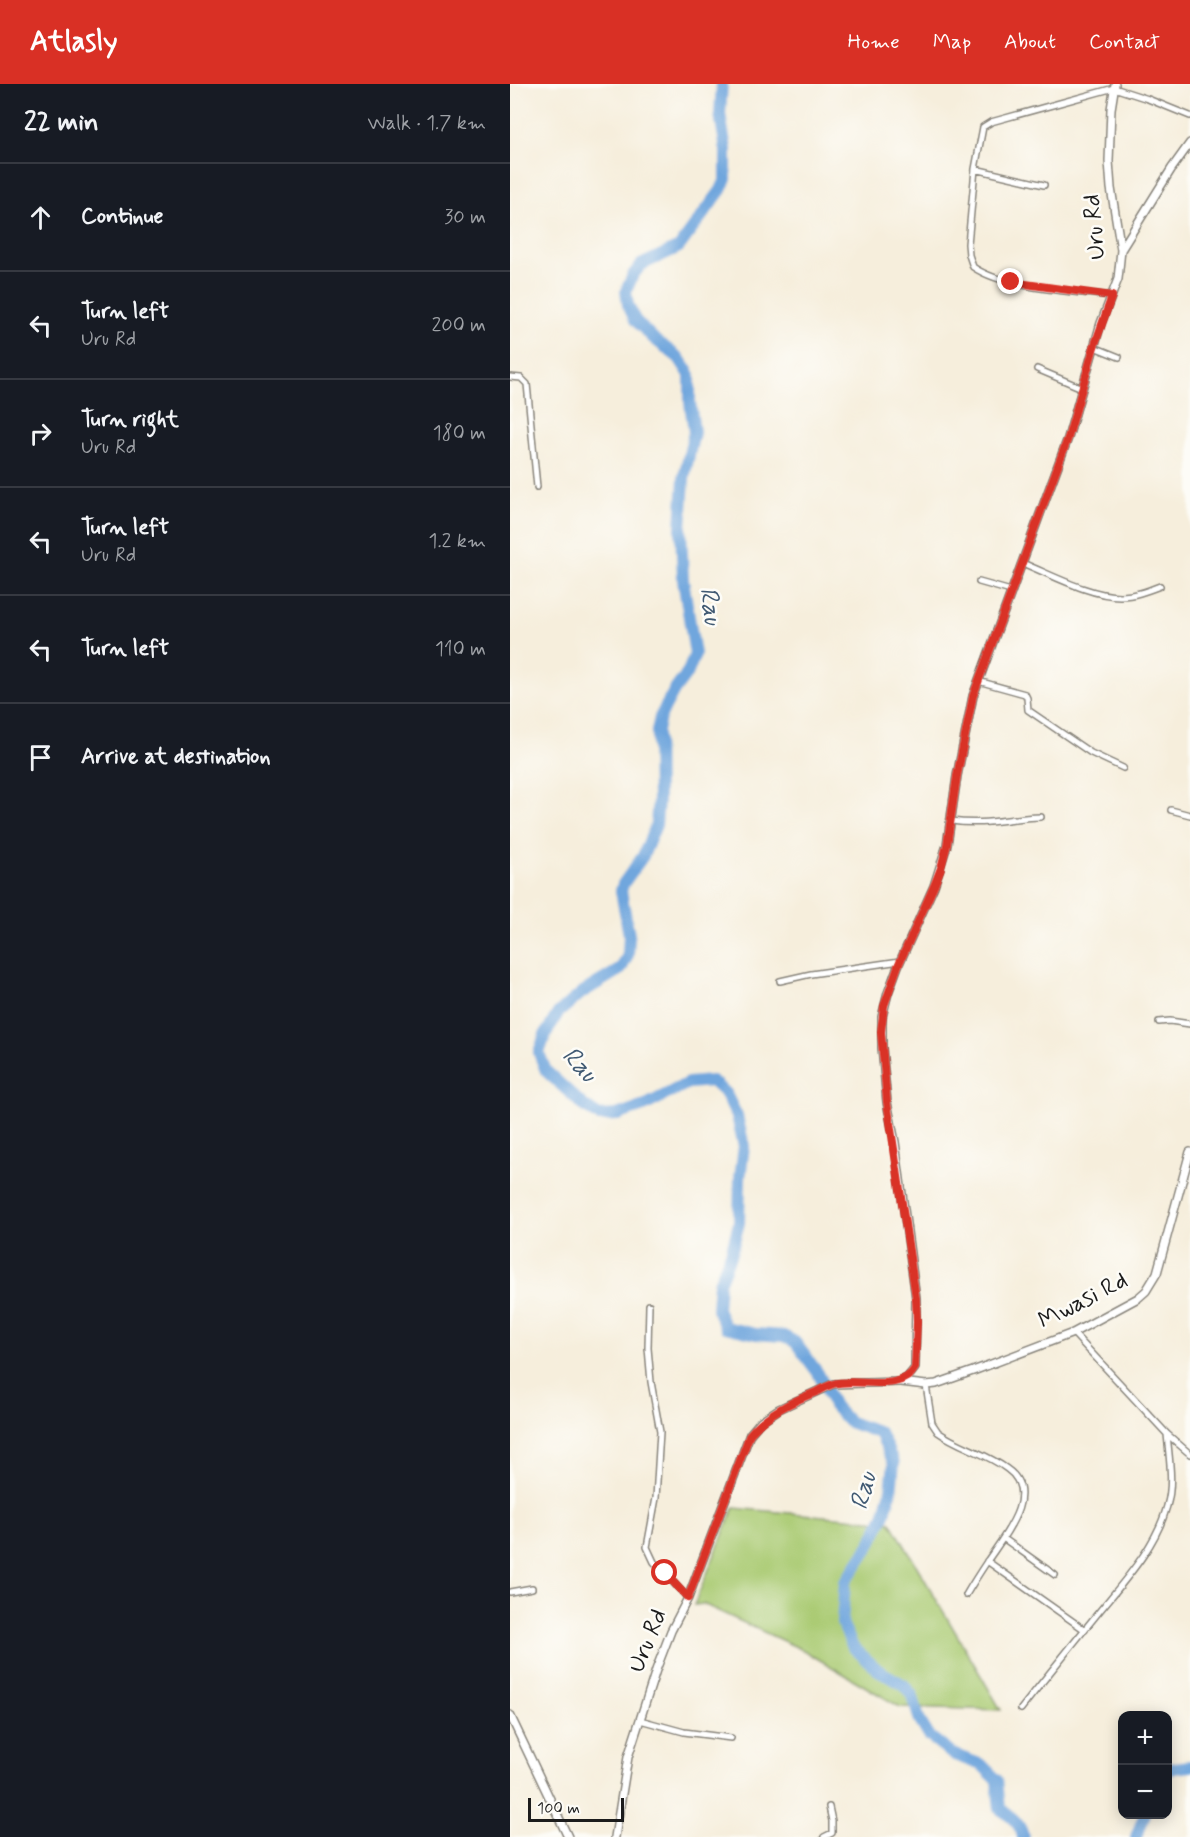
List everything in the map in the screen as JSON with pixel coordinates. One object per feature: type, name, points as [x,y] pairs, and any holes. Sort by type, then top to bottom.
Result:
[{"type":"street","points":[[1112,296],[1011,282],[973,267],[968,244],[975,169],[981,134],[986,124],[1114,86],[1190,117]]},
{"type":"street","name":"Uru Rd","points":[[615,1837],[627,1757],[667,1641],[688,1598],[750,1434],[761,1421],[821,1389],[850,1382],[899,1382],[911,1374],[915,1368],[916,1298],[897,1154],[887,1102],[881,1032],[884,1006],[900,961],[934,886],[947,845],[968,719],[978,681],[1068,438],[1094,347],[1118,279],[1121,250],[1109,161],[1114,86]]},
{"type":"street","points":[[1121,250],[1190,143]]},
{"type":"street","points":[[975,169],[1044,185]]},
{"type":"street","points":[[1094,347],[1119,357]]},
{"type":"street","points":[[1037,369],[1082,388]]},
{"type":"street","points":[[510,377],[521,378],[528,384],[537,487]]},
{"type":"street","points":[[1022,563],[1075,585],[1110,596],[1129,596],[1161,586]]},
{"type":"street","points":[[979,582],[1011,591]]},
{"type":"street","points":[[978,681],[1024,694],[1027,698],[1027,708],[1032,713],[1091,753],[1123,768]]},
{"type":"street","points":[[1171,810],[1190,815]]},
{"type":"street","points":[[951,821],[986,824],[1014,819],[1041,818]]},
{"type":"street","points":[[780,981],[811,974],[900,961]]},
{"type":"street","points":[[1159,1022],[1170,1020],[1190,1024]]},
{"type":"street","name":"Mwasi Rd","points":[[899,1382],[926,1385],[973,1371],[1073,1332],[1138,1298],[1151,1284],[1157,1273],[1190,1152]]},
{"type":"street","points":[[650,1305],[648,1348],[660,1432],[660,1452],[656,1498],[647,1547],[654,1562],[688,1598]]},
{"type":"street","points":[[1073,1332],[1167,1434],[1190,1454]]},
{"type":"street","points":[[926,1385],[932,1423],[938,1432],[1005,1467],[1016,1476],[1020,1487],[1019,1510],[966,1595]]},
{"type":"street","points":[[1021,1709],[1144,1553],[1163,1518],[1170,1484],[1167,1434]]},
{"type":"street","points":[[1003,1538],[1055,1575]]},
{"type":"street","points":[[987,1562],[1085,1630]]},
{"type":"street","points":[[510,1592],[532,1588]]},
{"type":"street","points":[[510,1715],[568,1837]]},
{"type":"street","points":[[640,1720],[684,1732],[731,1738]]},
{"type":"street","points":[[824,1837],[832,1833],[833,1829],[829,1807]]},
{"type":"green space","points":[[734,1508],[891,1522],[1001,1710],[900,1707],[803,1650],[703,1604],[694,1605]]},
{"type":"waterway","name":"Rau","points":[[722,84],[720,114],[726,150],[726,179],[721,190],[679,247],[641,265],[633,275],[626,291],[628,305],[635,320],[653,338],[679,358],[690,375],[690,402],[694,432],[684,478],[681,528],[683,580],[695,654],[688,672],[674,691],[660,717],[657,731],[656,825],[643,856],[623,884],[621,891],[629,935],[628,955],[621,969],[583,992],[558,1013],[545,1035],[539,1053],[546,1071],[583,1105],[599,1116],[617,1115],[646,1105],[688,1083],[712,1081],[726,1094],[737,1116],[744,1146],[740,1178],[739,1223],[731,1253],[719,1283],[717,1309],[725,1327],[756,1334],[784,1336],[795,1342],[818,1373],[834,1406],[849,1422],[880,1433],[894,1463],[891,1491],[884,1516],[870,1545],[845,1582],[842,1623],[853,1647],[878,1670],[904,1685],[912,1695],[920,1721],[929,1736],[952,1754],[982,1765],[997,1780],[1000,1809],[1015,1820],[1023,1837]]},
{"type":"waterway","points":[[1172,1769],[1190,1766]]},
{"type":"waterway","points":[[1136,1837],[1143,1819]]},
{"type":"route","points":[[665,1573],[688,1598],[750,1434],[761,1421],[796,1400],[833,1384],[899,1382],[907,1378],[915,1368],[916,1298],[895,1142],[887,1102],[881,1032],[884,1006],[898,966],[941,868],[973,696],[1076,417],[1101,323],[1112,296],[1011,282]]}]
